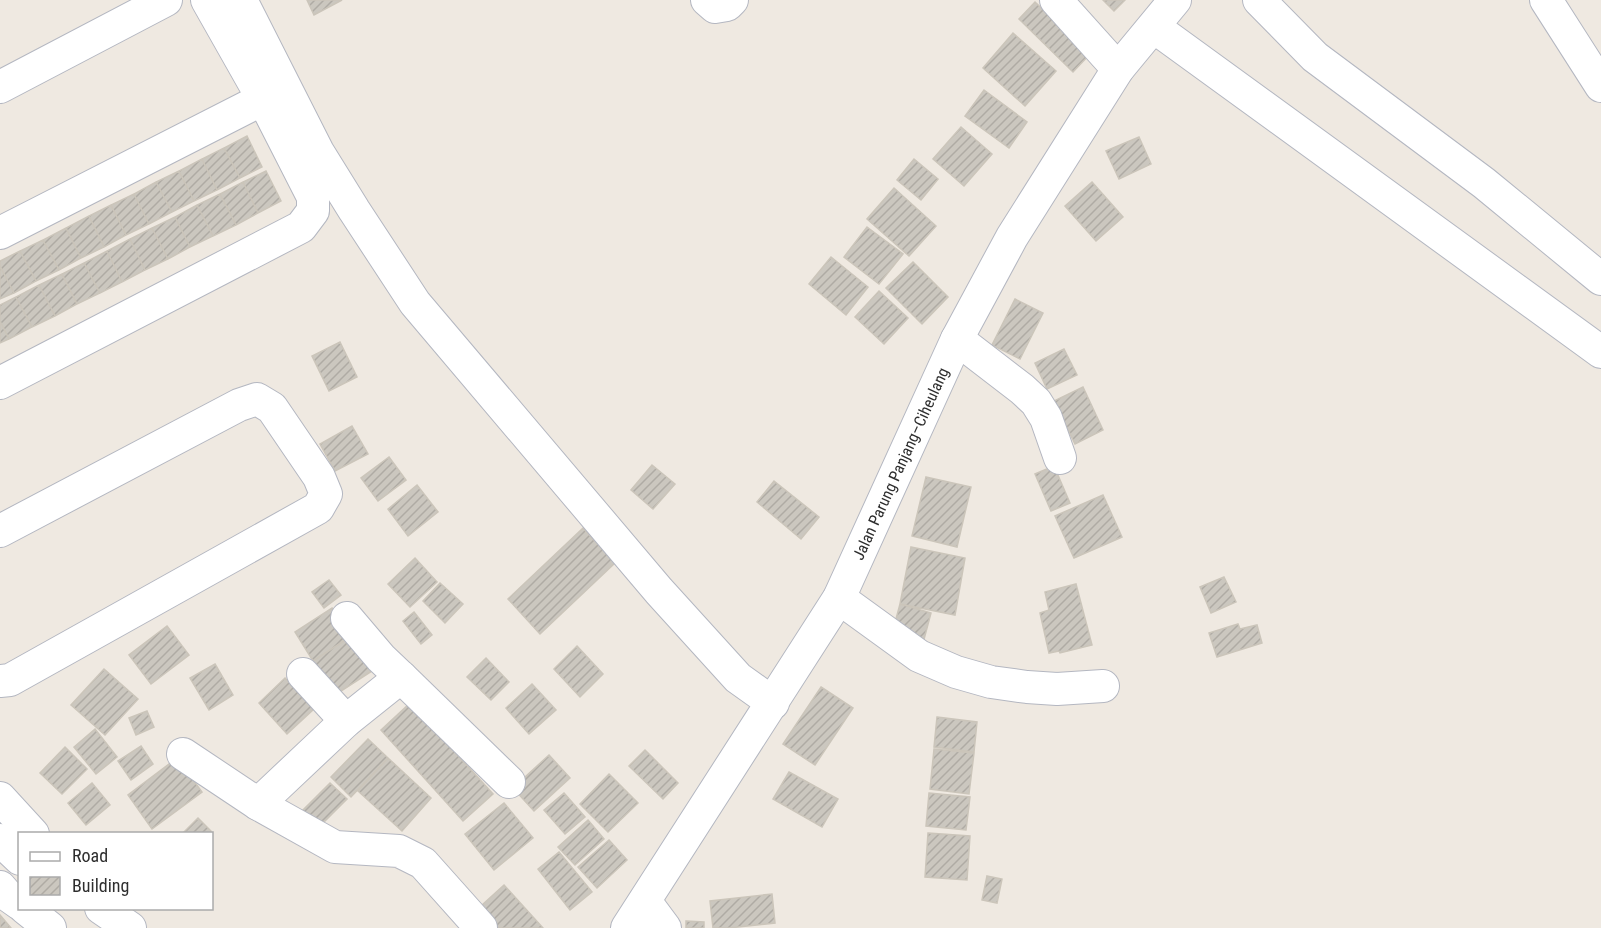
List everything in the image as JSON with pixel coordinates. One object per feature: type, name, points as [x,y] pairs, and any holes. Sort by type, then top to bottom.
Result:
[{"type":"street","points":[[0,87],[166,0]]},
{"type":"street","points":[[0,383],[301,227],[313,211],[313,197],[263,99],[207,0]]},
{"type":"street","points":[[241,0],[318,152],[415,303],[659,591],[738,678],[773,703]]},
{"type":"street","points":[[707,0],[716,7],[727,5],[732,0]]},
{"type":"street","points":[[1056,0],[1119,69]]},
{"type":"street","name":"Jalan Parung Panjang–Ciheulang","points":[[627,928],[839,598],[957,339],[1012,237],[1119,69],[1175,0]]},
{"type":"street","points":[[1259,0],[1315,57],[1484,183],[1601,279]]},
{"type":"street","points":[[1546,0],[1601,86]]},
{"type":"street","points":[[1154,27],[1601,352]]},
{"type":"street","points":[[0,233],[263,99]]},
{"type":"street","points":[[957,339],[1036,402],[1046,418],[1060,458]]},
{"type":"street","points":[[0,531],[239,405],[257,399],[272,408],[319,477],[326,495],[318,508],[10,680],[0,681]]},
{"type":"street","points":[[839,598],[919,656],[956,672],[991,682],[1027,687],[1057,689],[1103,686]]},
{"type":"street","points":[[347,618],[381,658],[509,782]]},
{"type":"street","points":[[303,674],[346,721]]},
{"type":"street","points":[[258,804],[346,721],[401,677]]},
{"type":"street","points":[[183,754],[258,804],[335,847],[399,851],[423,863],[480,928]]},
{"type":"street","points":[[0,798],[31,832]]},
{"type":"street","points":[[0,840],[18,857]]},
{"type":"street","points":[[0,887],[18,903]]},
{"type":"street","points":[[645,901],[665,928]]},
{"type":"street","points":[[26,910],[50,928]]},
{"type":"street","points":[[103,910],[130,928]]},
{"type":"building","points":[[307,0],[342,0],[314,15]]},
{"type":"building","points":[[1103,0],[1125,0],[1114,11]]},
{"type":"building","points":[[1035,2],[1090,54],[1073,72],[1019,19]]},
{"type":"building","points":[[1013,33],[1056,71],[1025,106],[983,68]]},
{"type":"building","points":[[984,90],[1027,122],[1009,148],[965,116]]},
{"type":"building","points":[[961,127],[992,154],[964,186],[933,159]]},
{"type":"building","points":[[247,136],[262,167],[240,178],[224,148]]},
{"type":"building","points":[[1139,137],[1151,164],[1119,179],[1106,151]]},
{"type":"building","points":[[224,148],[240,178],[217,190],[202,159]]},
{"type":"building","points":[[202,159],[217,190],[194,201],[179,171]]},
{"type":"building","points":[[914,159],[938,179],[921,200],[897,180]]},
{"type":"building","points":[[179,171],[194,201],[172,212],[156,182]]},
{"type":"building","points":[[266,171],[281,201],[258,213],[243,182]]},
{"type":"building","points":[[156,182],[172,212],[149,224],[134,194]]},
{"type":"building","points":[[243,182],[258,213],[236,225],[220,194]]},
{"type":"building","points":[[1092,182],[1123,217],[1096,241],[1065,206]]},
{"type":"building","points":[[894,188],[936,226],[909,256],[867,219]]},
{"type":"building","points":[[134,194],[149,224],[126,235],[111,205]]},
{"type":"building","points":[[220,194],[236,225],[213,236],[197,205]]},
{"type":"building","points":[[111,205],[126,235],[104,247],[89,216]]},
{"type":"building","points":[[197,205],[213,236],[190,247],[175,217]]},
{"type":"building","points":[[89,216],[104,247],[81,258],[66,228]]},
{"type":"building","points":[[175,217],[190,247],[168,259],[152,228]]},
{"type":"building","points":[[867,227],[903,254],[879,284],[844,257]]},
{"type":"building","points":[[66,228],[81,258],[59,270],[43,240]]},
{"type":"building","points":[[152,228],[168,259],[145,270],[130,239]]},
{"type":"building","points":[[130,239],[145,270],[122,282],[107,251]]},
{"type":"building","points":[[43,240],[59,270],[36,281],[20,251]]},
{"type":"building","points":[[20,251],[36,281],[14,293],[0,266],[0,261]]},
{"type":"building","points":[[107,251],[122,282],[100,293],[84,263]]},
{"type":"building","points":[[831,257],[868,287],[846,315],[809,284]]},
{"type":"building","points":[[913,262],[948,297],[922,324],[886,288]]},
{"type":"building","points":[[84,263],[100,293],[77,304],[62,274]]},
{"type":"building","points":[[0,266],[14,293],[0,299]]},
{"type":"building","points":[[62,274],[77,304],[55,316],[39,285]]},
{"type":"building","points":[[39,285],[55,316],[32,327],[16,297]]},
{"type":"building","points":[[879,291],[908,318],[884,344],[855,317]]},
{"type":"building","points":[[16,297],[32,327],[9,339],[0,321],[0,305]]},
{"type":"building","points":[[1015,299],[1043,313],[1020,359],[992,345]]},
{"type":"building","points":[[0,321],[9,339],[0,343]]},
{"type":"building","points":[[340,342],[357,377],[329,391],[312,356]]},
{"type":"building","points":[[1064,349],[1077,375],[1047,389],[1035,363]]},
{"type":"building","points":[[1083,387],[1103,430],[1075,444],[1054,401]]},
{"type":"building","points":[[352,426],[368,454],[335,471],[320,444]]},
{"type":"building","points":[[389,457],[406,480],[378,501],[361,478]]},
{"type":"building","points":[[652,465],[675,484],[653,509],[631,490]]},
{"type":"building","points":[[1054,466],[1070,503],[1051,511],[1035,474]]},
{"type":"building","points":[[926,477],[971,487],[957,547],[912,536]]},
{"type":"building","points":[[774,481],[819,517],[801,539],[757,502]]},
{"type":"building","points":[[417,485],[438,512],[408,536],[388,509]]},
{"type":"building","points":[[1103,495],[1122,537],[1074,558],[1055,516]]},
{"type":"building","points":[[583,528],[615,563],[540,634],[508,599]]},
{"type":"building","points":[[911,547],[965,558],[955,615],[900,604]]},
{"type":"building","points":[[415,558],[437,582],[410,607],[388,584]]},
{"type":"building","points":[[1224,577],[1236,602],[1211,613],[1200,587]]},
{"type":"building","points":[[329,580],[341,595],[324,608],[312,592]]},
{"type":"building","points":[[440,583],[463,604],[445,623],[423,601]]},
{"type":"building","points":[[1076,584],[1092,645],[1060,653],[1059,651],[1049,653],[1040,613],[1049,610],[1045,592]]},
{"type":"building","points":[[900,604],[931,613],[923,643],[892,634]]},
{"type":"building","points":[[332,608],[350,637],[313,661],[295,632]]},
{"type":"building","points":[[414,612],[432,635],[421,644],[403,621]]},
{"type":"building","points":[[1238,624],[1240,629],[1257,625],[1262,643],[1217,657],[1209,633]]},
{"type":"building","points":[[167,626],[189,655],[151,684],[129,655]]},
{"type":"building","points":[[350,637],[372,671],[335,695],[313,661]]},
{"type":"building","points":[[577,646],[603,674],[580,697],[554,669]]},
{"type":"building","points":[[486,658],[509,682],[491,700],[467,677]]},
{"type":"building","points":[[215,664],[233,695],[209,710],[190,678]]},
{"type":"building","points":[[104,669],[138,699],[105,735],[71,705]]},
{"type":"building","points":[[285,678],[314,709],[287,734],[259,703]]},
{"type":"building","points":[[532,684],[556,710],[529,734],[506,708]]},
{"type":"building","points":[[821,687],[853,708],[815,765],[783,744]]},
{"type":"building","points":[[410,703],[493,794],[463,821],[381,730]]},
{"type":"building","points":[[147,711],[154,727],[136,735],[129,718]]},
{"type":"building","points":[[937,717],[977,722],[974,752],[934,747]]},
{"type":"building","points":[[95,729],[117,757],[96,774],[74,747]]},
{"type":"building","points":[[368,739],[388,758],[351,797],[331,777]]},
{"type":"building","points":[[141,746],[153,764],[131,780],[118,761]]},
{"type":"building","points":[[65,747],[87,769],[62,794],[40,773]]},
{"type":"building","points":[[934,749],[974,753],[969,794],[930,789]]},
{"type":"building","points":[[645,750],[678,783],[663,799],[629,766]]},
{"type":"building","points":[[549,755],[570,778],[534,811],[513,788]]},
{"type":"building","points":[[177,758],[202,792],[152,829],[128,795]]},
{"type":"building","points":[[388,758],[431,798],[402,831],[358,791]]},
{"type":"building","points":[[789,772],[838,799],[822,827],[773,799]]},
{"type":"building","points":[[609,774],[638,803],[608,832],[580,804]]},
{"type":"building","points":[[92,783],[110,805],[86,825],[68,803]]},
{"type":"building","points":[[330,783],[347,799],[316,830],[299,814]]},
{"type":"building","points":[[564,793],[585,817],[565,834],[544,810]]},
{"type":"building","points":[[929,793],[970,797],[966,830],[926,826]]},
{"type":"building","points":[[504,803],[533,838],[494,870],[465,834]]},
{"type":"building","points":[[198,818],[211,831],[210,832],[184,832]]},
{"type":"building","points":[[588,820],[604,839],[575,865],[558,847]]},
{"type":"building","points":[[928,833],[970,836],[967,880],[925,877]]},
{"type":"building","points":[[609,840],[627,860],[597,888],[578,867]]},
{"type":"building","points":[[559,852],[592,892],[570,910],[538,869]]},
{"type":"building","points":[[987,876],[1002,879],[997,903],[982,900]]},
{"type":"building","points":[[504,885],[543,928],[483,928],[471,915]]},
{"type":"building","points":[[772,894],[775,923],[713,928],[710,901]]},
{"type":"building","points":[[0,915],[11,928],[0,928]]},
{"type":"building","points":[[686,921],[704,922],[704,928],[686,928]]}]
